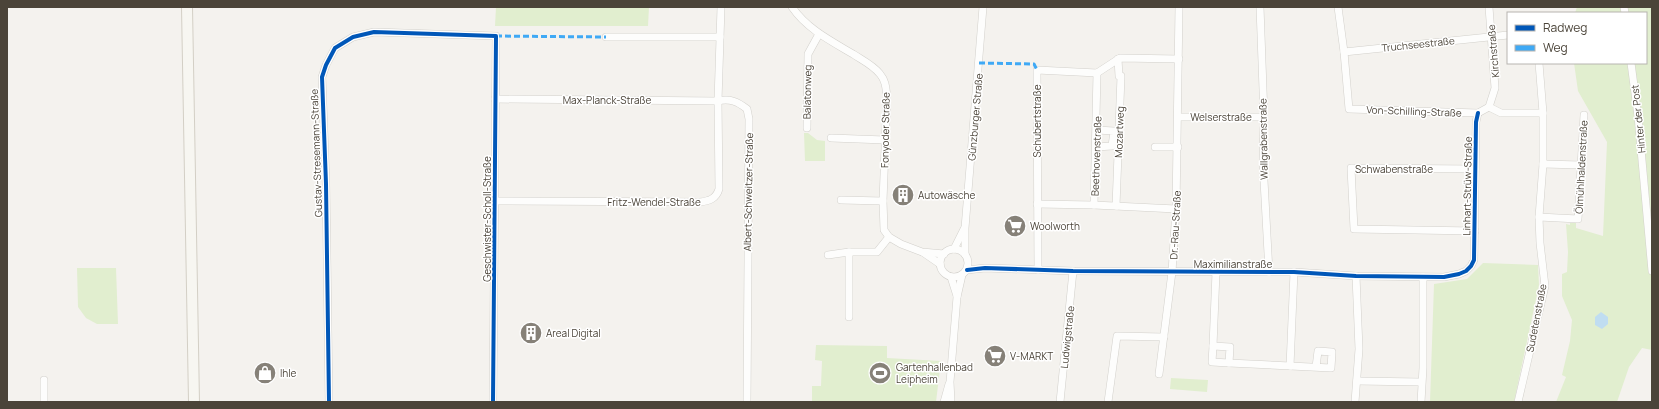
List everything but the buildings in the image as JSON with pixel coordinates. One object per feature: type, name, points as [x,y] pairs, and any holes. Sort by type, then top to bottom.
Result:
[{"type":"main road","points":[[187,7],[194,402]]},
{"type":"street","points":[[718,101],[721,7]]},
{"type":"street","name":"Fonyoder Straße","points":[[792,7],[808,25],[819,34],[870,65],[879,73],[884,81],[887,97],[883,224],[884,230],[889,237]]},
{"type":"street","name":"Günzburger Straße","points":[[965,254],[965,228],[984,7]]},
{"type":"street","name":"Dr.-Rau-Straße","points":[[1159,374],[1172,272],[1176,209],[1179,7]]},
{"type":"street","name":"Wallgrabenstraße","points":[[1260,7],[1264,117],[1263,162],[1269,272]]},
{"type":"street","points":[[1338,7],[1344,52]]},
{"type":"street","name":"Kirchstraße","points":[[1488,7],[1492,36],[1495,88],[1489,107]]},
{"type":"street","name":"Gustav-Stresemann-Straße","points":[[329,402],[326,184],[322,77],[326,65],[335,48],[353,37],[374,32],[496,36]]},
{"type":"street","name":"Balatonweg","points":[[807,128],[808,54],[819,34]]},
{"type":"street","name":"Truchseestraße","points":[[1344,52],[1507,35]]},
{"type":"street","name":"Geschwister-Scholl-Straße","points":[[493,402],[496,36]]},
{"type":"street","points":[[606,37],[720,37]]},
{"type":"street","name":"Von-Schilling-Straße","points":[[1344,52],[1349,110],[1478,113]]},
{"type":"street","points":[[1097,74],[1120,58],[1179,59]]},
{"type":"street","name":"Mozartweg","points":[[1116,206],[1121,76],[1119,76],[1118,59]]},
{"type":"street","name":"Sudetenstraße","points":[[1518,402],[1545,286],[1540,243],[1539,217],[1543,164],[1543,113],[1539,64]]},
{"type":"street","name":"Hinter der Post","points":[[1631,64],[1638,116],[1652,271]]},
{"type":"street","name":"Schubertstraße","points":[[1038,270],[1037,70],[1097,74]]},
{"type":"street","name":"Beethovenstraße","points":[[1097,74],[1097,130],[1094,205],[1176,209]]},
{"type":"street","name":"Max-Planck-Straße","points":[[495,99],[718,101]]},
{"type":"street","name":"Albert-Schweitzer-Straße","points":[[718,101],[727,99],[740,103],[747,109],[749,119],[747,402]]},
{"type":"street","name":"Fritz-Wendel-Straße","points":[[495,201],[708,201],[714,198],[719,189],[718,101]]},
{"type":"street","points":[[1478,113],[1489,107],[1501,113],[1543,113]]},
{"type":"street","name":"Linhart-Strüw-Straße","points":[[1474,260],[1476,122],[1478,113]]},
{"type":"street","name":"Ölmühlhaldenstraße","points":[[1539,217],[1578,220],[1584,115]]},
{"type":"street","name":"Welserstraße","points":[[1178,117],[1264,117]]},
{"type":"street","points":[[1096,148],[1112,146],[1114,131],[1097,130]]},
{"type":"street","points":[[831,138],[885,140]]},
{"type":"street","points":[[1155,147],[1178,147]]},
{"type":"street","points":[[1543,164],[1581,164]]},
{"type":"street","name":"Schwabenstraße","points":[[1475,169],[1351,168],[1354,229],[1475,231]]},
{"type":"street","points":[[841,200],[883,201]]},
{"type":"street","points":[[1038,204],[1094,205]]},
{"type":"street","name":"Günzburger Straße","points":[[954,249],[965,228]]},
{"type":"street","points":[[828,255],[849,252],[877,252],[889,237],[895,242],[922,252],[940,264],[943,272],[951,277],[957,297]]},
{"type":"street","points":[[922,252],[944,254],[954,249],[960,250],[965,254],[966,269],[957,297],[950,382],[951,402]]},
{"type":"street","points":[[849,252],[849,317]]},
{"type":"street","points":[[940,264],[944,254]]},
{"type":"street","name":"Maximilianstraße","points":[[966,269],[1294,272],[1356,276],[1423,277],[1459,274],[1471,266],[1474,260]]},
{"type":"street","points":[[951,277],[966,269]]},
{"type":"street","name":"Ludwigstraße","points":[[1060,402],[1073,271]]},
{"type":"street","points":[[1216,272],[1212,362],[1316,368]]},
{"type":"street","points":[[1290,366],[1294,272]]},
{"type":"street","points":[[1355,402],[1359,349],[1356,276]]},
{"type":"street","points":[[1421,402],[1423,368],[1423,277]]},
{"type":"street","points":[[1108,402],[1116,336],[1164,337]]},
{"type":"street","points":[[1213,346],[1230,347],[1229,363]]},
{"type":"street","points":[[44,380],[44,402]]},
{"type":"street","points":[[1357,381],[1421,382]]},
{"type":"street","points":[[944,402],[950,382]]},
{"type":"green space","points":[[496,7],[649,7],[648,26],[495,26]]},
{"type":"green space","points":[[1577,7],[1652,7],[1652,350],[1642,348],[1629,367],[1617,402],[1556,402],[1566,377],[1562,375],[1570,341],[1572,320],[1562,296],[1562,274],[1567,272],[1568,252],[1566,224],[1570,225],[1570,223],[1576,223],[1576,228],[1603,236],[1607,142],[1578,91],[1574,64],[1647,64],[1647,12],[1575,12]]},
{"type":"green space","points":[[804,133],[808,133],[817,140],[825,141],[825,161],[805,161]]},
{"type":"green space","points":[[1483,263],[1538,265],[1539,285],[1514,402],[1430,402],[1434,284],[1467,279]]},
{"type":"green space","points":[[77,268],[116,268],[118,324],[97,324],[86,318],[78,307]]},
{"type":"green space","name":"Gartenhallenbad Leipheim","points":[[816,345],[887,346],[887,358],[941,361],[936,402],[812,402],[812,386],[821,386],[822,361],[815,360]]},
{"type":"green space","points":[[1171,378],[1208,380],[1207,392],[1170,389]]},
{"type":"water","points":[[1601,312],[1608,317],[1608,324],[1602,329],[1595,325],[1595,317]]},
{"type":"marked path","points":[[496,36],[606,37]]},
{"type":"marked path","points":[[979,63],[1034,64],[1037,70]]},
{"type":"cycle path","points":[[329,402],[326,184],[322,77],[326,65],[335,48],[353,37],[374,32],[496,36],[493,402]]},
{"type":"cycle path","points":[[967,270],[985,268],[1073,271],[1294,272],[1356,276],[1444,277],[1459,274],[1466,271],[1474,260],[1476,122],[1478,113]]},
{"type":"place","name":"Autowäsche","points":[[903,195]]},
{"type":"place","name":"Woolworth","points":[[1015,226]]},
{"type":"place","name":"Areal Digital","points":[[531,333]]},
{"type":"place","name":"V-MARKT","points":[[995,356]]},
{"type":"place","name":"Ihle","points":[[265,373]]},
{"type":"place","name":"Gartenhallenbad Leipheim","points":[[880,373]]}]
